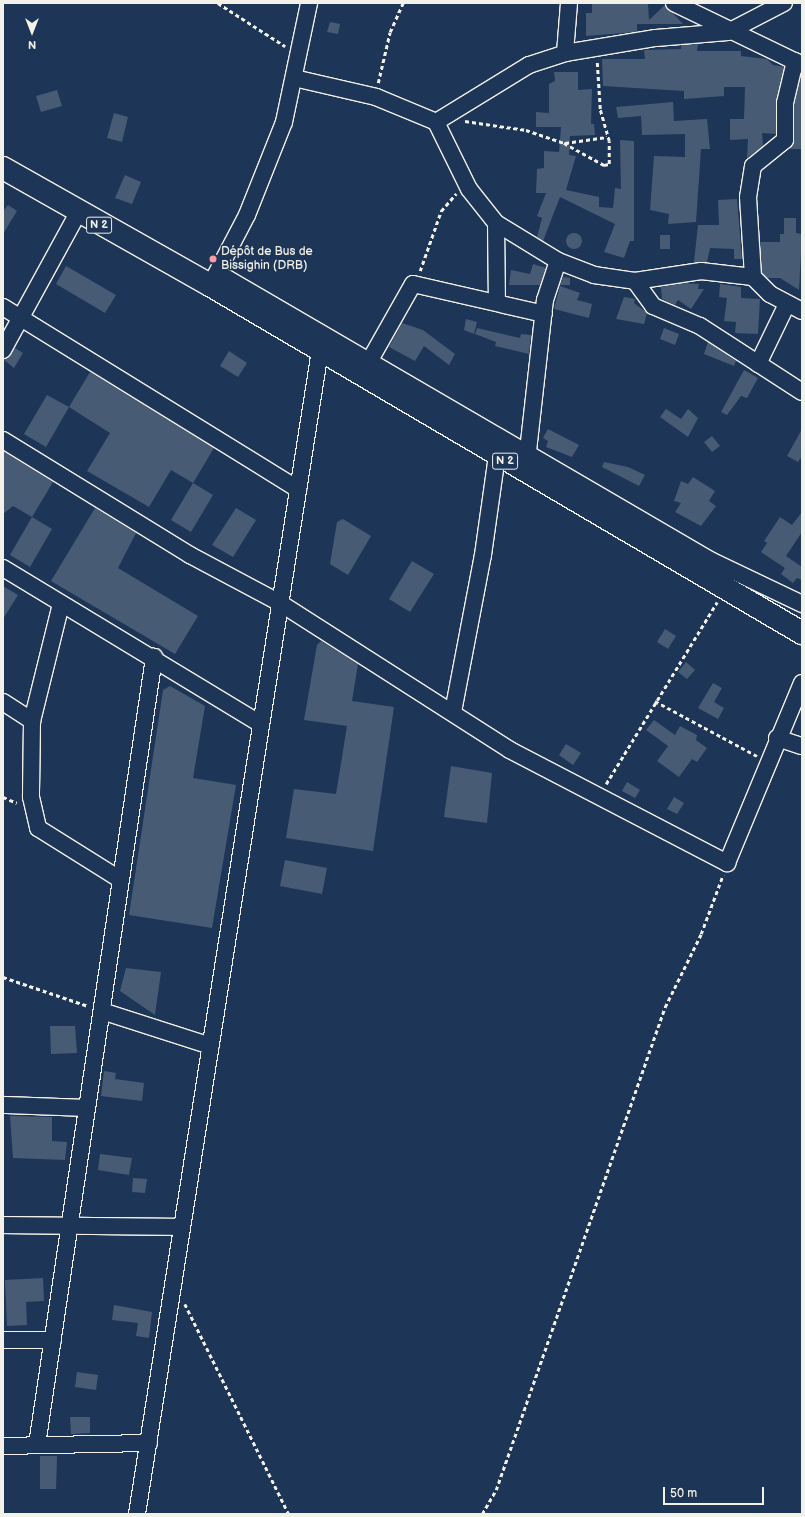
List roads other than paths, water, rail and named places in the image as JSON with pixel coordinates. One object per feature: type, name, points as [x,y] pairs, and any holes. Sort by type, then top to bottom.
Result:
[{"type":"main road","name":"N 2","points":[[3,168],[78,213],[208,279],[320,351],[726,590],[802,633]]},
{"type":"street","points":[[310,3],[284,122],[247,215],[208,279],[370,360],[528,451],[582,487],[712,561],[802,604]]},
{"type":"street","points":[[565,52],[569,3]]},
{"type":"street","points":[[674,3],[728,32],[799,63],[785,103],[785,140],[752,166],[749,174],[753,277],[763,289],[786,304],[802,311]]},
{"type":"street","points":[[441,120],[529,66],[565,52],[596,46],[728,32],[784,3]]},
{"type":"street","points":[[294,78],[376,97],[441,120],[469,189],[496,223],[558,261],[594,275],[635,281],[701,271],[753,277]]},
{"type":"street","points":[[3,350],[78,213]]},
{"type":"street","points":[[496,223],[497,302]]},
{"type":"street","points":[[528,451],[544,314],[558,261]]},
{"type":"street","points":[[635,281],[653,306],[700,326],[802,392]]},
{"type":"street","points":[[370,360],[413,284],[497,302],[544,314]]},
{"type":"street","points":[[758,364],[786,304]]},
{"type":"street","points":[[3,307],[298,489]]},
{"type":"street","points":[[137,1514],[174,1282],[180,1227],[211,1046],[320,351]]},
{"type":"street","points":[[3,440],[190,555],[280,603],[453,712],[510,750],[727,863],[767,761],[802,683]]},
{"type":"street","points":[[453,712],[482,563],[497,456]]},
{"type":"street","points":[[3,568],[61,604],[154,657],[261,724]]},
{"type":"street","points":[[61,604],[32,721],[29,778],[38,828],[121,880]]},
{"type":"street","points":[[37,1445],[154,657]]},
{"type":"street","points":[[3,702],[32,721]]},
{"type":"street","points":[[777,738],[802,746]]},
{"type":"street","points":[[102,1011],[211,1046]]},
{"type":"street","points":[[3,1105],[86,1108]]},
{"type":"street","points":[[3,1225],[180,1227]]},
{"type":"street","points":[[3,1340],[53,1340]]},
{"type":"street","points":[[3,1446],[149,1443]]},
{"type":"place","name":"Dépôt de Bus de Bissighin (DRB)","points":[[213,259]]}]
